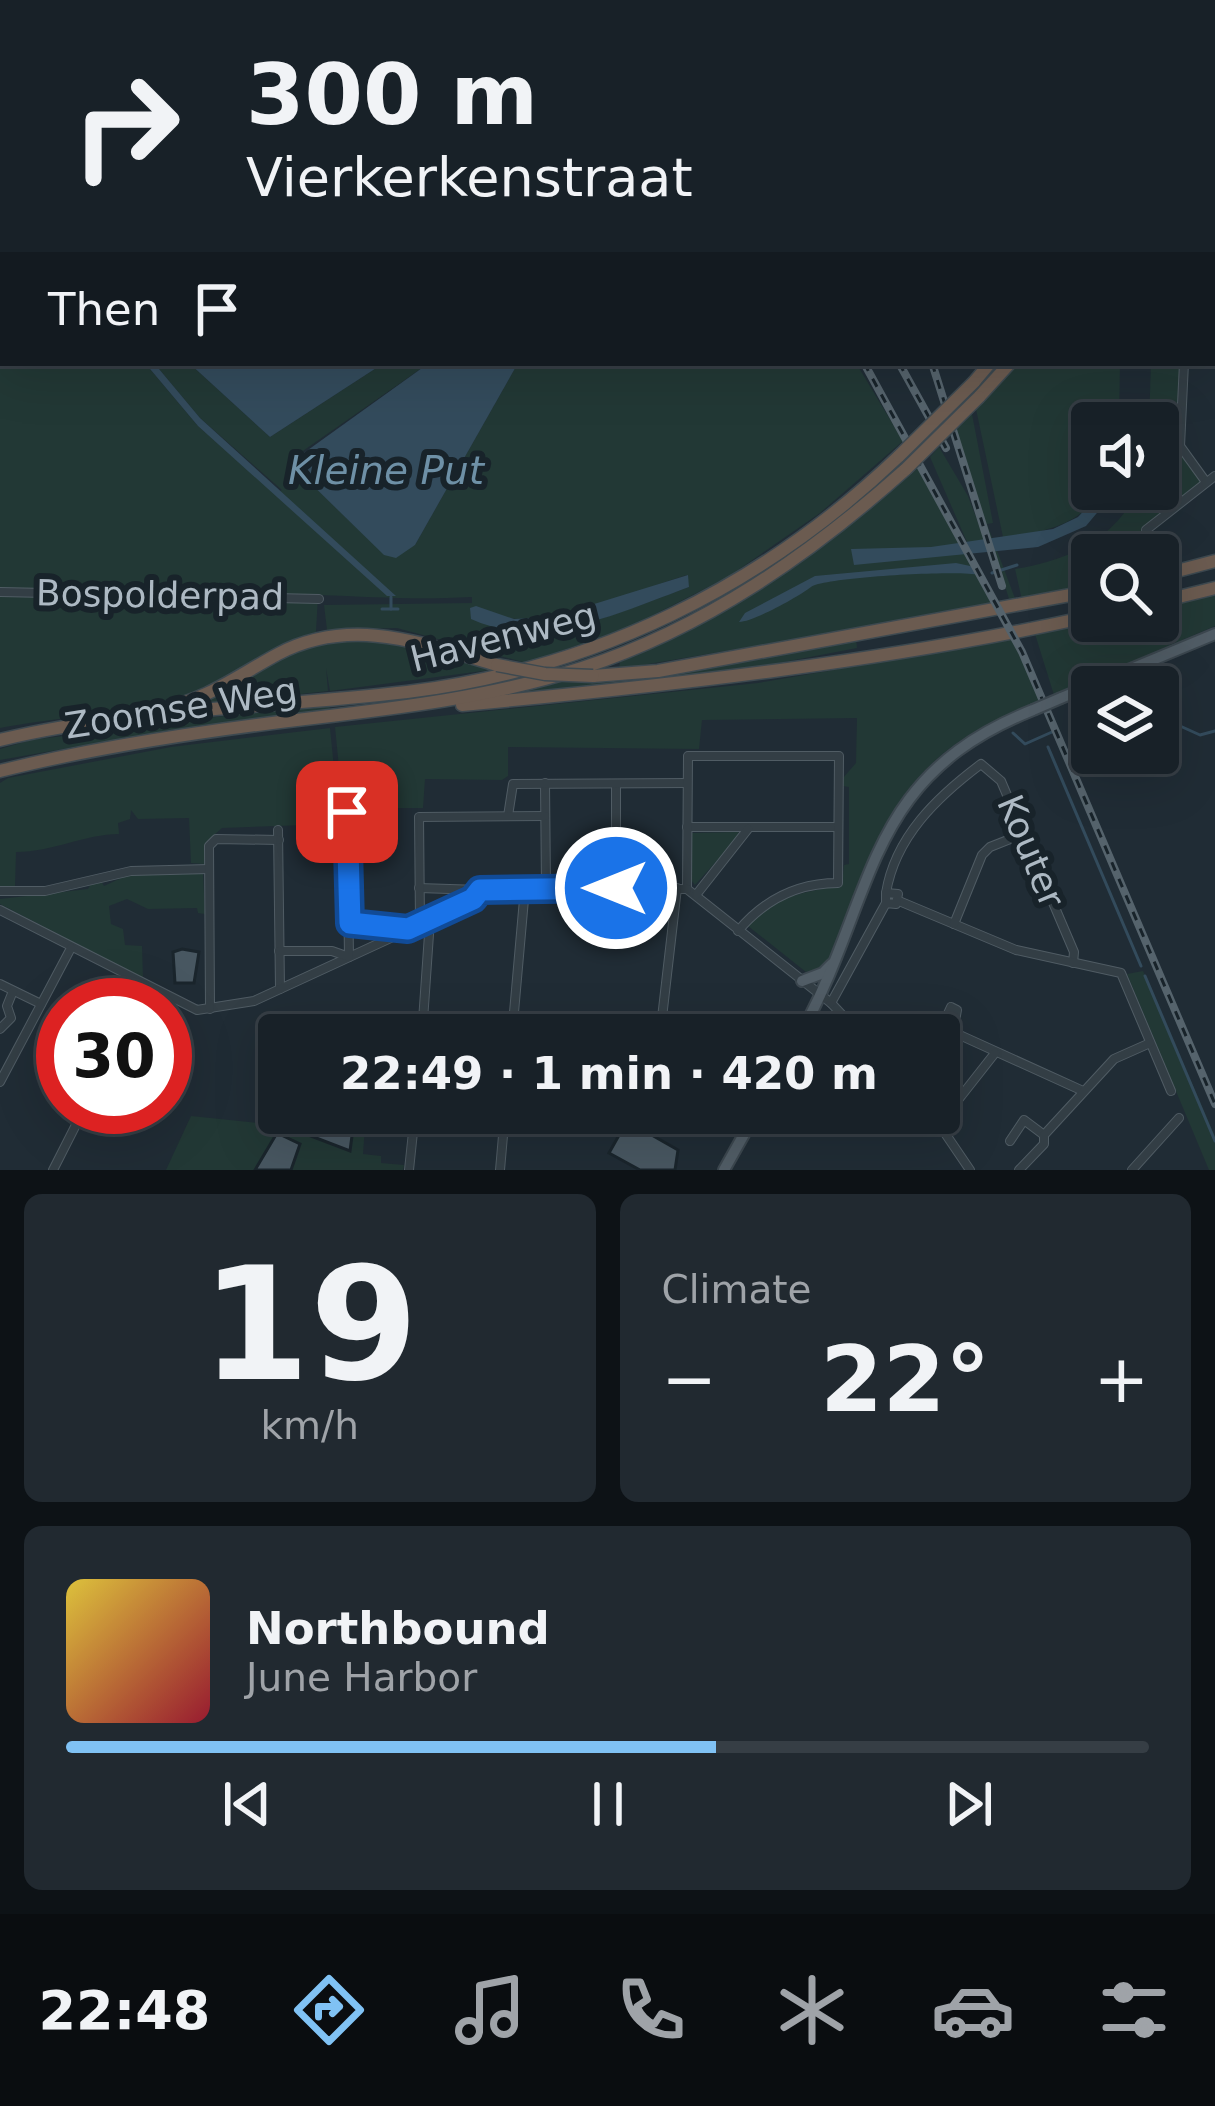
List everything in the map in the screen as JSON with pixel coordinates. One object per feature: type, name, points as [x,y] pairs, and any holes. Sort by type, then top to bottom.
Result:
[{"type":"highway","name":"Havenweg","points":[[80,727],[424,690],[486,680],[580,654],[655,624],[743,578],[902,463],[987,366]]},
{"type":"highway","name":"Havenweg","points":[[371,712],[518,686],[647,643],[776,572],[979,397],[1007,366]]},
{"type":"highway","points":[[1179,570],[1215,561]]},
{"type":"highway","points":[[1179,597],[1215,588]]},
{"type":"highway","points":[[80,727],[192,703],[292,646],[323,638],[402,637],[497,665],[592,676],[658,671],[1071,595]]},
{"type":"highway","points":[[371,712],[753,676],[1071,620]]},
{"type":"highway","name":"Zoomse Weg","points":[[0,771],[167,738],[371,712]]},
{"type":"highway","name":"Zoomse Weg","points":[[0,740],[80,727]]},
{"type":"main road","points":[[815,1014],[826,999],[883,840],[916,786],[964,745],[1033,710],[1215,634]]},
{"type":"main road","points":[[836,964],[846,976]]},
{"type":"main road","points":[[802,981],[836,964]]},
{"type":"main road","points":[[724,1170],[744,1134]]},
{"type":"street","points":[[1146,530],[1211,479],[1180,446],[1184,366]]},
{"type":"street","name":"Bospolderpad","points":[[0,592],[319,598]]},
{"type":"street","points":[[663,1014],[682,888],[688,756],[838,756],[838,883],[805,885],[762,906],[738,931]]},
{"type":"street","name":"Kouter","points":[[892,897],[890,868],[935,800],[980,764],[1000,781],[1069,942],[1073,963]]},
{"type":"street","points":[[508,816],[510,785],[687,783]]},
{"type":"street","points":[[545,784],[546,888]]},
{"type":"street","points":[[616,784],[616,888]]},
{"type":"street","points":[[347,812],[349,956]]},
{"type":"street","points":[[423,1014],[425,921],[419,888],[419,818],[545,816]]},
{"type":"street","points":[[687,827],[838,827]]},
{"type":"street","points":[[696,895],[749,828]]},
{"type":"street","points":[[954,925],[982,855],[1023,834]]},
{"type":"street","points":[[210,1009],[209,846],[216,839],[279,835],[280,989]]},
{"type":"street","points":[[0,891],[45,891],[131,871],[209,869]]},
{"type":"street","points":[[419,888],[682,888],[841,1014]]},
{"type":"street","points":[[514,1014],[525,888]]},
{"type":"street","points":[[192,1006],[210,1009],[254,1001],[473,899],[480,890]]},
{"type":"street","points":[[826,999],[846,976],[892,897],[1016,950],[1121,974],[1171,1091]]},
{"type":"street","points":[[0,910],[130,978]]},
{"type":"street","points":[[350,923],[408,929]]},
{"type":"street","name":"Kouter","points":[[1059,959],[1069,942]]},
{"type":"street","points":[[55,978],[71,948]]},
{"type":"street","points":[[279,951],[332,951],[349,956]]},
{"type":"street","points":[[0,984],[36,1002]]},
{"type":"street","points":[[2,1028],[11,1018],[7,1006],[13,991]]},
{"type":"street","points":[[0,1082],[36,1014]]},
{"type":"street","points":[[960,1036],[1083,1091]]},
{"type":"street","points":[[1019,1170],[1044,1144],[1044,1135],[1114,1059],[1150,1043]]},
{"type":"street","points":[[960,1097],[995,1053]]},
{"type":"street","points":[[1132,1170],[1179,1118]]},
{"type":"street","points":[[1010,1141],[1024,1120],[1044,1135]]},
{"type":"street","points":[[53,1170],[71,1134]]},
{"type":"street","points":[[410,1170],[413,1134]]},
{"type":"street","points":[[500,1170],[503,1134]]},
{"type":"street","points":[[946,1134],[970,1170]]},
{"type":"green space","points":[[0,366],[148,366],[198,426],[274,493],[282,490],[200,418],[157,366],[192,366],[270,437],[379,366],[425,366],[297,455],[298,471],[384,554],[415,545],[516,366],[858,366],[903,441],[820,513],[728,577],[630,627],[526,663],[397,628],[327,630],[324,605],[472,603],[472,597],[318,595],[316,632],[210,687],[137,707],[0,728]],"holes":[[[687,575],[689,587],[545,632],[500,630],[505,618],[574,612]]]},
{"type":"green space","points":[[1015,366],[1120,366],[1119,402],[1071,402],[1071,510],[1085,510],[1060,525],[1003,537],[976,409]]},
{"type":"green space","points":[[1151,366],[1180,366],[1179,402],[1150,402]]},
{"type":"green space","points":[[972,414],[993,523],[987,524],[1016,601],[1010,602],[956,430]]},
{"type":"green space","points":[[939,447],[968,496],[985,541],[967,542],[930,457]]},
{"type":"green space","points":[[1179,450],[1202,481],[1179,500]]},
{"type":"green space","points":[[918,468],[996,605],[619,669],[620,662],[701,624],[777,578]]},
{"type":"green space","points":[[1126,510],[1166,510],[1139,534],[1104,534]]},
{"type":"green space","points":[[1071,554],[1071,589],[1022,600],[1015,569]]},
{"type":"green space","points":[[1215,595],[1215,626],[1179,641],[1179,602]]},
{"type":"green space","points":[[1071,626],[1071,642],[1178,642],[1122,666],[1071,666],[1071,688],[1054,695],[1035,634]]},
{"type":"green space","points":[[378,636],[498,669],[330,691],[326,668],[328,691],[194,706],[305,647]]},
{"type":"green space","points":[[856,638],[857,648],[695,679],[513,695],[565,680]]},
{"type":"green space","points":[[1013,639],[1040,701],[952,746],[923,773],[880,835],[828,962],[806,972],[748,926],[780,901],[842,885],[844,865],[849,864],[849,787],[843,786],[843,778],[856,763],[857,718],[702,720],[699,749],[508,747],[508,776],[502,780],[425,779],[423,808],[343,808],[335,727],[758,683]]},
{"type":"green space","points":[[329,703],[330,710],[172,730],[0,760],[0,749],[31,740]]},
{"type":"green space","points":[[330,728],[338,808],[335,824],[222,828],[206,842],[205,864],[191,863],[189,818],[138,819],[131,810],[130,819],[118,823],[119,834],[16,852],[15,886],[0,886],[0,783],[8,778],[171,747]]},
{"type":"green space","points":[[738,832],[695,885],[691,880],[692,833]]},
{"type":"green space","points":[[203,873],[205,914],[197,908],[148,909],[127,899],[109,906],[111,924],[123,929],[125,945],[142,946],[143,978],[0,904],[0,899],[88,889],[92,882],[101,881],[104,886],[130,874]]},
{"type":"green space","points":[[1143,971],[1215,1136],[1215,1170],[1209,1170],[1127,974]]},
{"type":"green space","points":[[192,1116],[258,1123],[258,1134],[364,1134],[363,1154],[381,1156],[381,1163],[404,1165],[403,1170],[166,1170],[183,1134],[192,1134]]},
{"type":"water","points":[[148,366],[157,366],[200,418],[396,596],[387,596],[198,426]]},
{"type":"water","points":[[192,366],[379,366],[270,437]]},
{"type":"water","name":"Kleine Put","points":[[425,366],[516,366],[415,545],[396,558],[384,555],[298,471],[294,460]]},
{"type":"water","points":[[1084,510],[1099,510],[1086,526],[1038,547],[854,565],[851,549],[931,547],[1053,529]]},
{"type":"water","points":[[956,563],[975,567],[979,575],[893,575],[821,583],[765,614],[739,622],[745,613],[815,576]]},
{"type":"water","points":[[688,575],[689,587],[609,617],[553,630],[498,628],[471,619],[470,608],[476,606],[514,619],[552,617]]},
{"type":"building","points":[[173,952],[199,952],[194,983],[192,978],[175,978]]},
{"type":"building","points":[[276,1134],[300,1144],[291,1170],[255,1170]]},
{"type":"building","points":[[352,1134],[350,1151],[311,1136]]},
{"type":"building","points":[[620,1134],[650,1134],[678,1150],[675,1170],[640,1170],[609,1153]]},
{"type":"waterway","points":[[992,573],[1017,565]]},
{"type":"waterway","points":[[391,597],[391,609]]},
{"type":"waterway","points":[[382,609],[398,609]]},
{"type":"waterway","points":[[1179,726],[1200,735],[1215,731]]},
{"type":"waterway","points":[[1013,733],[1025,744],[1052,732]]},
{"type":"waterway","points":[[1048,747],[1141,966]]},
{"type":"waterway","points":[[1145,976],[1215,1141]]},
{"type":"railway","points":[[866,366],[1022,652],[1215,1104]]},
{"type":"railway","points":[[901,366],[946,448]]},
{"type":"railway","points":[[933,366],[1002,586]]},
{"type":"route","points":[[347,812],[350,923],[398,924],[408,929],[473,899],[480,890],[616,888]]}]
